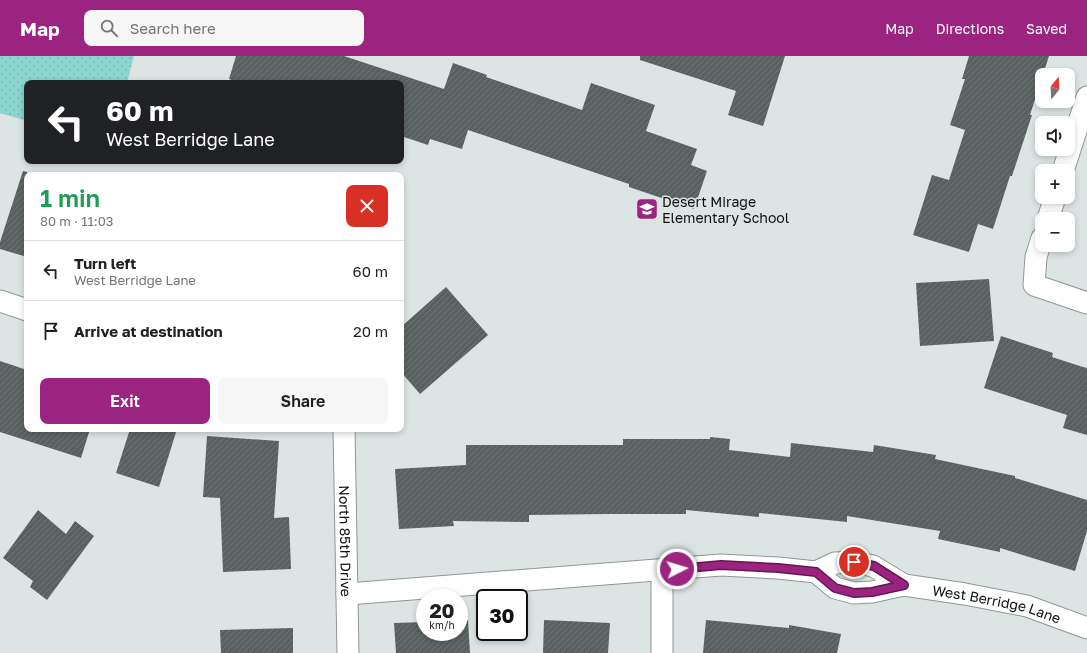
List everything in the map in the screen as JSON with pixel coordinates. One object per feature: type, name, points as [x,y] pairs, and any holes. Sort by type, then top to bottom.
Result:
[{"type":"street","points":[[1065,164],[1087,97]]},
{"type":"street","points":[[1038,252],[1034,285],[1087,303]]},
{"type":"street","points":[[0,301],[24,309]]},
{"type":"street","name":"North 85th Drive","points":[[344,432],[348,653]]},
{"type":"street","name":"West Berridge Lane","points":[[904,585],[874,566],[854,562],[835,563],[816,572],[835,588],[854,593],[872,592],[904,585],[965,594],[1027,606],[1087,628]]},
{"type":"street","points":[[347,594],[721,565],[816,572]]},
{"type":"street","points":[[662,570],[662,653]]},
{"type":"shaded area","points":[[0,56],[134,56],[128,80],[24,80],[24,120],[0,113]]},
{"type":"building","points":[[236,56],[344,56],[444,89],[453,63],[487,75],[486,77],[582,110],[591,83],[655,105],[646,131],[697,149],[691,165],[707,171],[694,209],[629,187],[629,184],[468,130],[462,149],[430,139],[428,145],[404,137],[404,80],[229,79]]},
{"type":"building","points":[[640,56],[785,56],[763,126],[728,115],[736,91],[640,60]]},
{"type":"building","points":[[969,56],[1049,56],[1045,68],[1035,68],[1035,99],[1030,115],[1032,115],[993,229],[978,224],[969,252],[913,235],[932,175],[949,180],[965,130],[950,125],[965,79],[962,79]]},
{"type":"building","points":[[23,171],[27,172],[24,172],[24,256],[0,249],[0,242]]},
{"type":"building","points":[[989,279],[994,341],[920,346],[916,283]]},
{"type":"building","points":[[446,287],[488,335],[420,394],[404,375],[404,324]]},
{"type":"building","points":[[1001,336],[1053,353],[1052,357],[1087,368],[1087,435],[1063,428],[1067,415],[984,388]]},
{"type":"building","points":[[0,361],[24,369],[24,432],[89,432],[81,458],[0,432]]},
{"type":"building","points":[[129,432],[176,432],[159,487],[116,473]]},
{"type":"building","points":[[207,436],[279,441],[274,518],[289,517],[291,569],[223,572],[220,498],[203,497]]},
{"type":"building","points":[[710,437],[730,439],[729,450],[790,457],[791,443],[873,452],[874,445],[936,455],[935,459],[1015,476],[1015,478],[1087,500],[1087,531],[1075,571],[1000,548],[1000,552],[938,539],[940,531],[847,516],[847,522],[759,513],[759,517],[686,510],[686,514],[529,515],[529,522],[453,521],[454,526],[399,529],[395,469],[466,465],[466,445],[623,445],[623,439],[710,439]]},
{"type":"building","points":[[38,510],[66,534],[75,521],[94,536],[47,600],[30,587],[33,581],[3,558]]},
{"type":"building","points":[[468,620],[470,653],[396,653],[394,623],[416,622],[416,641],[468,641]]},
{"type":"building","points":[[544,620],[610,623],[608,653],[543,653]]},
{"type":"building","points":[[706,620],[789,628],[789,625],[841,634],[837,653],[703,653]]},
{"type":"building","points":[[293,628],[293,653],[221,653],[220,630]]},
{"type":"place","name":"Desert Mirage Elementary School","points":[[647,209]]},
{"type":"route","points":[[677,569],[721,565],[816,572],[835,588],[854,593],[872,592],[904,585],[874,566],[854,562]]}]
